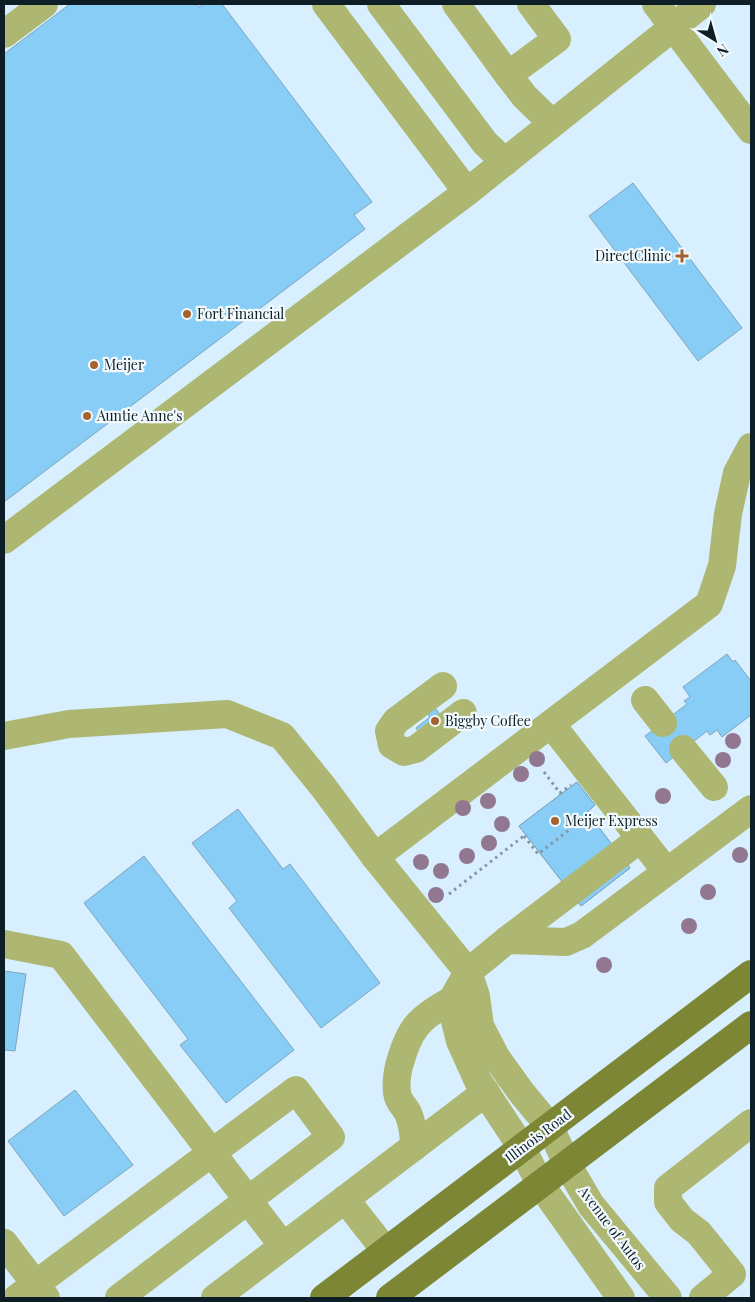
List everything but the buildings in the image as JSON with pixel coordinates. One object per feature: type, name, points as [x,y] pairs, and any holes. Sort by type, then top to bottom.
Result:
[{"type":"main road","name":"Illinois Road","points":[[324,1298],[751,974]]},
{"type":"main road","points":[[390,1298],[751,1025]]},
{"type":"street","points":[[4,34],[44,4]]},
{"type":"street","points":[[326,4],[467,192]]},
{"type":"street","points":[[381,4],[485,143],[505,162]]},
{"type":"street","points":[[456,4],[525,97],[552,123]]},
{"type":"street","points":[[508,75],[557,39],[531,4]]},
{"type":"street","points":[[656,4],[751,130]]},
{"type":"street","points":[[4,540],[467,192],[672,26],[702,4]]},
{"type":"street","points":[[376,857],[709,604],[722,566],[728,514],[744,490],[737,473],[751,447]]},
{"type":"street","points":[[443,686],[396,721],[389,732],[392,745],[404,752],[416,749],[463,713]]},
{"type":"street","points":[[645,700],[663,723]]},
{"type":"street","points":[[4,736],[69,724],[227,714],[282,736],[468,972]]},
{"type":"street","points":[[551,724],[666,871]]},
{"type":"street","points":[[683,750],[714,788]]},
{"type":"street","points":[[507,940],[566,942],[582,935],[751,809]]},
{"type":"street","points":[[621,1298],[540,1184],[522,1148],[478,1081],[460,1041],[452,1009],[452,1000],[468,972],[640,839]]},
{"type":"street","points":[[4,944],[61,955],[283,1246]]},
{"type":"street","name":"Avenue of Autos","points":[[468,972],[476,996],[480,1026],[501,1064],[550,1127],[567,1164],[591,1205],[668,1298]]},
{"type":"street","points":[[414,1147],[414,1130],[407,1112],[397,1095],[397,1076],[405,1044],[411,1032],[432,1011],[452,1000]]},
{"type":"street","points":[[4,1243],[33,1294],[296,1090],[331,1137],[119,1298]]},
{"type":"street","points":[[214,1298],[486,1092]]},
{"type":"street","points":[[703,1298],[742,1280],[698,1233],[682,1220],[668,1202],[668,1188],[751,1123]]},
{"type":"street","points":[[344,1199],[385,1250]]},
{"type":"path","points":[[544,772],[560,793],[572,784]]},
{"type":"path","points":[[449,894],[525,835],[538,854],[591,813]]},
{"type":"place","name":"DirectClinic","points":[[682,256]]},
{"type":"place","name":"Fort Financial","points":[[187,314]]},
{"type":"place","name":"Meijer","points":[[94,365]]},
{"type":"place","name":"Auntie Anne's","points":[[87,416]]},
{"type":"place","name":"Biggby Coffee","points":[[435,721]]},
{"type":"place","name":"Meijer Express","points":[[555,821]]}]
